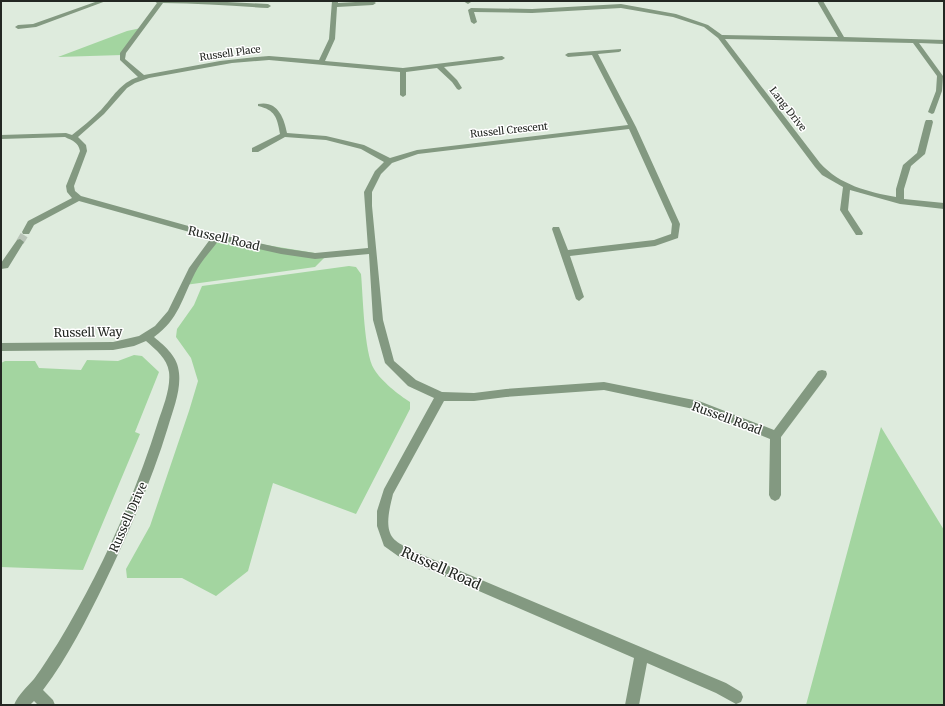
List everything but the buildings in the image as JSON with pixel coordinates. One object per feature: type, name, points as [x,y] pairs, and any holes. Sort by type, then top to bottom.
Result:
[{"type":"street","points":[[18,27],[34,26],[103,1]]},
{"type":"street","points":[[157,1],[195,1],[218,4],[268,6]]},
{"type":"street","points":[[142,77],[122,59],[123,53],[161,1]]},
{"type":"street","points":[[468,1],[474,22]]},
{"type":"street","points":[[820,1],[842,39]]},
{"type":"street","points":[[321,62],[332,39],[335,3],[373,3]]},
{"type":"street","name":"Lang Drive","points":[[471,10],[532,11],[600,4],[621,4],[674,15],[706,26],[720,37],[787,127],[825,173],[847,185],[900,202],[944,206]]},
{"type":"street","points":[[720,37],[944,42]]},
{"type":"street","points":[[915,42],[940,76],[939,91],[932,112]]},
{"type":"street","points":[[568,55],[619,50]]},
{"type":"street","points":[[565,254],[655,243],[675,236],[676,224],[632,128],[594,52]]},
{"type":"street","name":"Russell Place","points":[[74,137],[92,122],[122,88],[142,77],[251,59],[268,58],[403,70],[502,58]]},
{"type":"street","points":[[440,66],[455,81],[459,88]]},
{"type":"street","points":[[403,70],[403,95]]},
{"type":"street","points":[[260,105],[274,109],[279,116],[284,135]]},
{"type":"street","points":[[900,202],[900,189],[907,165],[921,154],[929,122]]},
{"type":"street","name":"Russell Crescent","points":[[389,161],[417,152],[476,144],[632,128]]},
{"type":"street","points":[[1,137],[66,135],[74,137],[82,146],[84,152],[70,186],[72,194],[78,198],[31,223],[26,232]]},
{"type":"street","points":[[255,150],[284,135],[326,138],[364,147],[389,161]]},
{"type":"street","name":"Russell Road","points":[[389,161],[378,173],[368,192],[378,320],[390,363],[412,383],[441,396],[474,398],[506,393],[604,386],[699,406],[776,436]]},
{"type":"street","points":[[847,185],[844,210],[859,234]]},
{"type":"street","name":"Russell Road","points":[[78,198],[217,237],[281,251],[315,256],[373,251]]},
{"type":"street","points":[[556,228],[579,297]]},
{"type":"street","name":"Russell Way","points":[[1,347],[113,346],[130,344],[147,337],[163,324],[177,304],[193,269],[217,237]]},
{"type":"street","points":[[1,266],[5,266],[20,242]]},
{"type":"street","name":"Russell Drive","points":[[21,705],[34,691],[60,653],[104,572],[145,478],[166,415],[174,373],[169,355],[147,337]]},
{"type":"street","name":"Russell Road","points":[[775,495],[776,436],[822,374]]},
{"type":"street","name":"Russell Road","points":[[441,396],[388,492],[383,511],[383,526],[388,542],[402,552],[721,688],[736,697]]},
{"type":"street","points":[[632,705],[642,654]]},
{"type":"street","points":[[34,691],[48,705]]},
{"type":"green space","points":[[141,28],[122,55],[58,57],[127,31]]},
{"type":"green space","points":[[217,237],[327,255],[315,267],[185,285]]},
{"type":"green space","points":[[349,266],[356,267],[361,274],[366,337],[368,350],[374,369],[386,383],[410,402],[410,409],[356,514],[273,483],[248,571],[216,596],[182,578],[127,578],[126,569],[150,526],[198,381],[191,358],[176,337],[177,329],[194,305],[202,286]]},
{"type":"green space","points":[[134,355],[142,356],[159,372],[135,432],[140,434],[83,570],[1,567],[1,363],[5,361],[35,361],[39,368],[81,370],[87,360],[118,361]]},
{"type":"green space","points":[[881,427],[944,530],[944,705],[806,705]]},
{"type":"tunnel","points":[[20,242],[26,232]]}]
